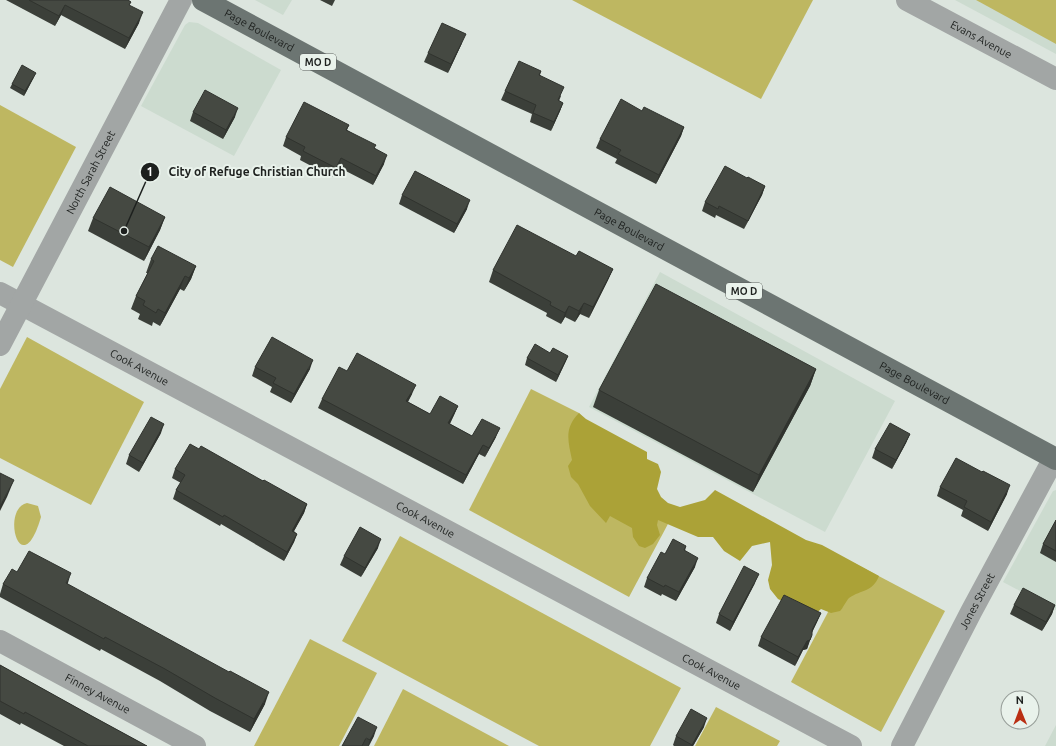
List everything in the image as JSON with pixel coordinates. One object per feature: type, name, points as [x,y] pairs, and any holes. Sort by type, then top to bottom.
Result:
[{"type":"main road","name":"Page Boulevard","points":[[203,0],[1055,458]]},
{"type":"street","name":"North Sarah Street","points":[[0,345],[181,0]]},
{"type":"street","name":"Evans Avenue","points":[[907,0],[1056,79]]},
{"type":"street","name":"Cook Avenue","points":[[0,293],[851,746]]},
{"type":"street","name":"Jones Street","points":[[902,746],[970,612],[1055,458]]},
{"type":"street","name":"Finney Avenue","points":[[0,641],[195,746]]},
{"type":"shaded area","points":[[255,0],[292,0],[283,15]]},
{"type":"shaded area","points":[[572,0],[813,0],[761,99]]},
{"type":"shaded area","points":[[955,0],[1056,0],[1056,54]]},
{"type":"shaded area","points":[[976,0],[1056,0],[1056,44]]},
{"type":"shaded area","points":[[189,22],[198,23],[281,70],[234,156],[141,106],[185,25]]},
{"type":"shaded area","points":[[0,105],[76,147],[13,267],[0,260]]},
{"type":"shaded area","points":[[660,272],[895,401],[825,532],[589,407]]},
{"type":"shaded area","points":[[27,337],[144,402],[91,505],[0,458],[0,389]]},
{"type":"shaded area","points":[[531,389],[579,413],[669,522],[629,597],[469,510]]},
{"type":"shaded area","points":[[579,413],[586,419],[647,452],[647,459],[658,464],[661,472],[657,489],[661,497],[668,503],[680,507],[705,500],[715,490],[806,540],[822,545],[879,576],[870,588],[849,598],[840,611],[831,613],[821,609],[813,616],[778,599],[770,589],[768,580],[772,565],[770,542],[752,546],[740,561],[724,551],[713,537],[698,537],[658,520],[657,525],[660,535],[653,544],[645,548],[639,546],[633,537],[632,528],[610,516],[606,523],[590,506],[578,484],[571,477],[568,466],[572,460],[568,435],[571,424]]},
{"type":"shaded area","points":[[1056,490],[1056,610],[1003,582],[1053,491]]},
{"type":"shaded area","points":[[27,503],[38,506],[41,517],[34,536],[27,544],[21,544],[16,538],[14,528],[15,517],[19,508]]},
{"type":"shaded area","points":[[400,536],[681,688],[650,746],[539,746],[342,641]]},
{"type":"shaded area","points":[[854,563],[945,611],[881,732],[791,682]]},
{"type":"shaded area","points":[[310,639],[377,673],[339,746],[254,746]]},
{"type":"shaded area","points":[[403,689],[509,746],[374,746]]},
{"type":"shaded area","points":[[716,707],[780,741],[777,746],[695,746]]},
{"type":"shaded area","points":[[1056,725],[1056,746],[1045,746]]},
{"type":"building","points":[[29,0],[128,0],[131,2],[129,5],[143,12],[129,38],[65,5],[59,16]]},
{"type":"building","points":[[442,23],[466,34],[451,64],[428,53]]},
{"type":"building","points":[[519,61],[541,71],[539,75],[564,87],[558,100],[563,103],[554,122],[533,113],[536,105],[505,91]]},
{"type":"building","points":[[22,65],[36,73],[25,91],[12,84]]},
{"type":"building","points":[[205,90],[238,108],[226,130],[193,112]]},
{"type":"building","points":[[621,99],[642,111],[644,107],[684,127],[659,175],[618,154],[621,150],[600,139]]},
{"type":"building","points":[[304,102],[349,125],[346,130],[376,145],[374,148],[387,155],[376,176],[341,158],[336,168],[303,151],[305,147],[286,137]]},
{"type":"building","points":[[725,166],[765,186],[748,221],[719,206],[718,209],[705,202]]},
{"type":"building","points":[[415,171],[470,200],[457,224],[402,195]]},
{"type":"building","points":[[110,187],[165,217],[149,247],[93,218]]},
{"type":"building","points":[[517,225],[576,256],[579,251],[613,269],[593,307],[584,303],[579,311],[569,306],[565,313],[550,305],[551,302],[493,270]]},
{"type":"building","points":[[158,246],[196,266],[189,278],[185,276],[165,313],[158,309],[156,313],[143,305],[145,301],[136,296],[154,261],[151,259]]},
{"type":"building","points":[[656,284],[816,369],[759,475],[599,390]]},
{"type":"building","points":[[272,337],[313,360],[294,394],[273,383],[276,378],[255,367]]},
{"type":"building","points":[[535,344],[550,353],[553,348],[568,356],[558,375],[527,358]]},
{"type":"building","points":[[357,353],[416,385],[406,401],[430,414],[440,396],[458,406],[448,423],[472,436],[482,419],[500,428],[489,448],[483,445],[466,475],[322,399],[339,367],[347,371]]},
{"type":"building","points":[[151,417],[164,424],[143,463],[129,455]]},
{"type":"building","points":[[890,423],[910,434],[896,460],[875,449]]},
{"type":"building","points":[[190,444],[199,449],[201,446],[307,504],[292,531],[297,534],[287,552],[224,515],[223,517],[176,490],[185,475],[175,469]]},
{"type":"building","points":[[956,458],[1010,485],[991,522],[964,507],[967,501],[940,487]]},
{"type":"building","points":[[0,473],[14,480],[0,506]]},
{"type":"building","points":[[1056,520],[1056,551],[1043,544]]},
{"type":"building","points":[[360,527],[381,539],[365,568],[344,556]]},
{"type":"building","points":[[673,539],[686,546],[684,550],[698,558],[679,592],[665,585],[664,587],[647,578],[661,552],[665,554]]},
{"type":"building","points":[[29,551],[71,573],[66,583],[229,672],[230,671],[269,692],[254,719],[165,669],[105,637],[104,639],[3,584],[12,569],[17,572]]},
{"type":"building","points":[[744,566],[759,574],[733,622],[719,614]]},
{"type":"building","points":[[1023,588],[1055,605],[1046,622],[1014,605]]},
{"type":"building","points":[[784,595],[821,613],[812,630],[810,640],[807,641],[798,657],[761,637]]},
{"type":"building","points":[[0,665],[147,746],[88,746],[25,712],[24,714],[0,701]]},
{"type":"building","points":[[691,709],[707,718],[692,745],[676,736]]},
{"type":"building","points":[[358,717],[377,727],[370,740],[366,738],[362,746],[342,746]]},
{"type":"place","name":"City of Refuge Christian Church","points":[[124,231]]}]
